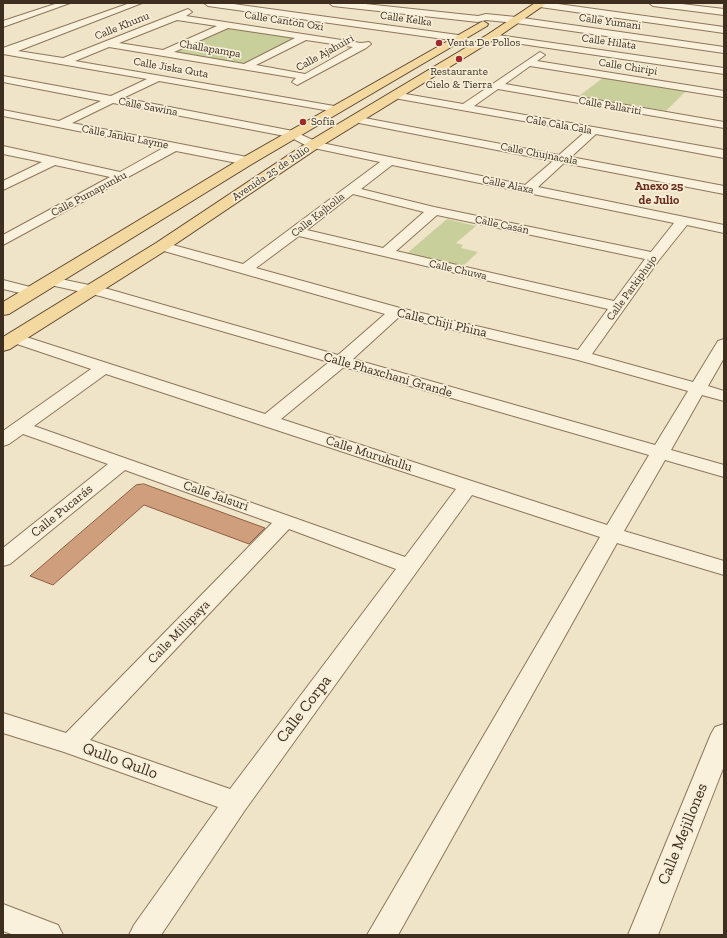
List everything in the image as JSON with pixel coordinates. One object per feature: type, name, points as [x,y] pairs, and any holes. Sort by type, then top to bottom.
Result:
[{"type":"main road","name":"Avenida 25 de Julio","points":[[3,310],[247,161],[458,38],[489,18],[518,3]]},
{"type":"main road","name":"Avenida 25 de Julio","points":[[9,342],[162,246],[313,144],[490,37],[541,4]]},
{"type":"street","points":[[3,24],[66,3]]},
{"type":"street","points":[[5,52],[138,3]]},
{"type":"street","name":"Calle Kelka","points":[[208,3],[458,38]]},
{"type":"street","name":"Calle Khunu","points":[[66,62],[208,3]]},
{"type":"street","points":[[333,3],[478,19],[489,18]]},
{"type":"street","points":[[378,3],[481,15],[489,18]]},
{"type":"street","points":[[598,12],[611,3]]},
{"type":"street","points":[[653,3],[679,5],[724,12]]},
{"type":"street","points":[[541,4],[724,30]]},
{"type":"street","points":[[299,16],[312,9]]},
{"type":"street","name":"Calle Cantón Oxi","points":[[176,17],[363,46]]},
{"type":"street","name":"Calle Yumani","points":[[489,18],[516,20],[724,50]]},
{"type":"street","points":[[164,53],[227,25]]},
{"type":"street","points":[[663,62],[702,26]]},
{"type":"street","name":"Calle Ajahuiri","points":[[269,98],[393,29]]},
{"type":"street","points":[[245,67],[305,37]]},
{"type":"street","name":"Calle Hilata","points":[[490,37],[724,71]]},
{"type":"street","name":"Challapampa","points":[[109,44],[308,77]]},
{"type":"street","points":[[464,108],[552,46]]},
{"type":"street","name":"Calle Jiska Quta","points":[[5,52],[336,109]]},
{"type":"street","name":"Calle Chiripi","points":[[529,63],[724,94]]},
{"type":"street","points":[[567,98],[598,75]]},
{"type":"street","points":[[61,124],[157,78]]},
{"type":"street","name":"Calle Sawina","points":[[3,79],[293,134]]},
{"type":"street","name":"Calle Pallariti","points":[[497,86],[724,125]]},
{"type":"street","points":[[674,117],[699,90]]},
{"type":"street","name":"Cale Cala Cala","points":[[394,95],[724,154]]},
{"type":"street","name":"Calle Janku Layme","points":[[3,113],[247,161]]},
{"type":"street","name":"Calle Chujnacala","points":[[354,119],[724,190]]},
{"type":"street","points":[[528,189],[593,131]]},
{"type":"street","name":"Calle Alaxa","points":[[293,134],[313,144],[724,229]]},
{"type":"street","name":"Calle Pumapunku","points":[[3,241],[174,147]]},
{"type":"street","points":[[3,150],[122,176]]},
{"type":"street","name":"Calle Kajholla","points":[[244,270],[298,232],[390,160]]},
{"type":"street","points":[[3,186],[53,161]]},
{"type":"street","name":"Calle Casán","points":[[351,190],[434,211],[654,257]]},
{"type":"street","points":[[385,253],[434,211]]},
{"type":"street","name":"Calle Parkiphujo","points":[[582,356],[654,257],[683,221]]},
{"type":"street","points":[[3,227],[20,232]]},
{"type":"street","name":"Calle Chuwa","points":[[298,232],[618,307]]},
{"type":"street","name":"Calle Chiji Phina","points":[[162,246],[396,312],[582,356],[724,396]]},
{"type":"street","name":"Calle Phaxchani Grande","points":[[51,281],[89,291],[103,292],[340,362],[724,472]]},
{"type":"street","points":[[3,284],[33,292]]},
{"type":"street","points":[[269,420],[340,362],[396,312]]},
{"type":"street","name":"Calle Murukullu","points":[[9,342],[104,367],[612,534],[724,568]]},
{"type":"street","points":[[382,935],[612,534],[724,344]]},
{"type":"street","points":[[3,440],[104,367]]},
{"type":"street","name":"Calle Jalsuri","points":[[21,427],[286,521],[410,567]]},
{"type":"street","name":"Calle Pucarás","points":[[3,559],[122,463]]},
{"type":"street","name":"Calle Corpa","points":[[144,935],[236,802],[468,486]]},
{"type":"street","name":"Calle Millipaya","points":[[71,744],[286,521]]},
{"type":"street","name":"Qullo Qullo","points":[[3,723],[71,744],[236,802]]},
{"type":"street","name":"Calle Mejillones","points":[[643,935],[724,734]]},
{"type":"street","points":[[3,918],[48,935]]},
{"type":"green space","points":[[228,27],[300,37],[247,63],[242,64],[170,51]]},
{"type":"green space","points":[[604,77],[686,91],[666,111],[579,96]]},
{"type":"green space","points":[[447,219],[476,226],[456,243],[463,245],[461,248],[478,252],[460,269],[405,255]]},
{"type":"building","points":[[144,484],[265,528],[249,544],[144,505],[53,585],[30,576],[136,485]]},
{"type":"place","name":"Venta De Pollos","points":[[439,43]]},
{"type":"place","name":"Restaurante Cielo & Tierra","points":[[459,59]]},
{"type":"place","name":"Sofía","points":[[303,122]]},
{"type":"district","name":"Anexo 25 de Julio","points":[[659,194]]}]
